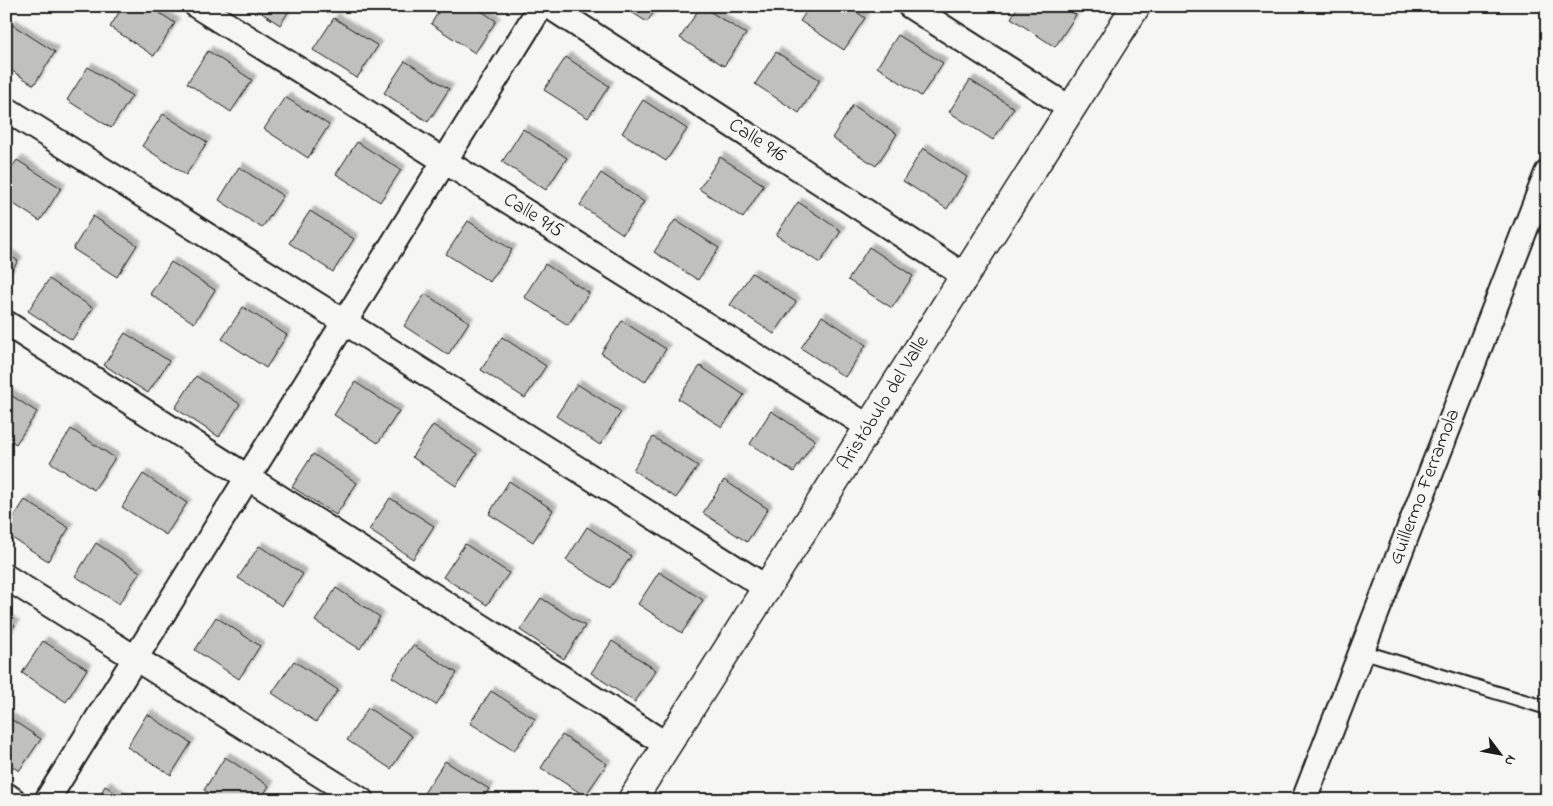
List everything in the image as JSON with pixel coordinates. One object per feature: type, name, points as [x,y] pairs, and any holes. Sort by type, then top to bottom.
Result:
[{"type":"street","name":"Calle 915","points":[[197,6],[869,427]]},
{"type":"street","points":[[47,800],[541,6]]},
{"type":"street","name":"Calle 916","points":[[549,6],[965,276]]},
{"type":"street","points":[[910,6],[1070,109]]},
{"type":"street","name":"Aristóbulo del Valle","points":[[632,800],[1136,6]]},
{"type":"street","points":[[6,109],[767,588]]},
{"type":"street","name":"Guillermo Ferramola","points":[[1304,800],[1547,173]]},
{"type":"street","points":[[6,323],[667,745]]},
{"type":"street","points":[[6,576],[362,800]]},
{"type":"street","points":[[6,796],[13,800]]},
{"type":"lane","points":[[1362,651],[1547,708]]},
{"type":"building","points":[[123,6],[149,6],[175,23],[154,56],[110,27]]},
{"type":"building","points":[[251,6],[292,6],[280,25]]},
{"type":"building","points":[[442,6],[474,6],[496,21],[475,53],[431,24]]},
{"type":"building","points":[[622,6],[658,6],[647,22]]},
{"type":"building","points":[[701,6],[746,34],[724,66],[680,38]]},
{"type":"building","points":[[810,6],[848,6],[865,18],[844,50],[800,21]]},
{"type":"building","points":[[1018,6],[1062,6],[1076,15],[1055,47],[1011,18]]},
{"type":"building","points":[[334,18],[378,46],[357,78],[313,50]]},
{"type":"building","points":[[11,24],[55,52],[34,85],[6,67],[6,32]]},
{"type":"building","points":[[898,35],[943,63],[921,96],[877,67]]},
{"type":"building","points":[[208,51],[252,80],[231,112],[187,83]]},
{"type":"building","points":[[776,52],[820,80],[799,113],[755,84]]},
{"type":"building","points":[[566,57],[609,86],[588,118],[544,90]]},
{"type":"building","points":[[405,61],[449,89],[428,122],[384,93]]},
{"type":"building","points":[[88,67],[132,96],[111,128],[67,100]]},
{"type":"building","points":[[970,80],[1014,108],[993,140],[949,112]]},
{"type":"building","points":[[285,97],[329,125],[308,158],[264,129]]},
{"type":"building","points":[[643,100],[687,129],[666,161],[622,133]]},
{"type":"building","points":[[853,105],[897,134],[876,166],[832,138]]},
{"type":"building","points":[[163,114],[207,142],[186,175],[142,146]]},
{"type":"building","points":[[523,129],[567,158],[546,190],[502,162]]},
{"type":"building","points":[[357,142],[401,170],[380,202],[336,174]]},
{"type":"building","points":[[923,148],[967,177],[947,209],[903,181]]},
{"type":"building","points":[[720,157],[764,185],[743,218],[699,189]]},
{"type":"building","points":[[17,160],[61,188],[40,221],[6,199],[6,176]]},
{"type":"building","points":[[239,167],[283,196],[262,228],[219,200]]},
{"type":"building","points":[[601,173],[644,202],[623,234],[580,205]]},
{"type":"building","points":[[798,202],[841,231],[820,263],[776,235]]},
{"type":"building","points":[[310,211],[354,239],[333,272],[289,243]]},
{"type":"building","points":[[93,216],[137,245],[117,277],[73,249]]},
{"type":"building","points":[[675,220],[719,248],[698,280],[654,252]]},
{"type":"building","points":[[468,221],[512,250],[490,282],[446,254]]},
{"type":"building","points":[[869,247],[913,276],[892,308],[848,280]]},
{"type":"building","points":[[6,253],[18,261],[6,279]]},
{"type":"building","points":[[171,262],[215,290],[194,323],[150,294]]},
{"type":"building","points":[[545,264],[589,293],[568,325],[524,297]]},
{"type":"building","points":[[752,273],[796,302],[774,334],[730,305]]},
{"type":"building","points":[[49,279],[93,308],[72,340],[28,311]]},
{"type":"building","points":[[425,294],[469,322],[448,355],[404,326]]},
{"type":"building","points":[[243,307],[287,335],[266,368],[222,339]]},
{"type":"building","points":[[822,316],[866,345],[845,377],[801,348]]},
{"type":"building","points":[[622,321],[666,349],[645,382],[601,353]]},
{"type":"building","points":[[125,333],[169,361],[148,393],[104,365]]},
{"type":"building","points":[[502,337],[546,366],[525,398],[481,370]]},
{"type":"building","points":[[700,366],[744,395],[722,427],[678,399]]},
{"type":"building","points":[[196,376],[240,404],[219,437],[175,408]]},
{"type":"building","points":[[355,382],[399,411],[378,443],[334,415]]},
{"type":"building","points":[[577,384],[621,412],[600,445],[556,416]]},
{"type":"building","points":[[6,392],[37,412],[16,444],[6,438]]},
{"type":"building","points":[[771,411],[815,440],[794,472],[750,444]]},
{"type":"building","points":[[433,425],[477,454],[456,486],[412,457]]},
{"type":"building","points":[[71,429],[115,458],[94,490],[50,462]]},
{"type":"building","points":[[653,437],[698,466],[676,498],[633,470]]},
{"type":"building","points":[[313,454],[357,483],[336,515],[292,487]]},
{"type":"building","points":[[143,474],[187,503],[166,535],[122,507]]},
{"type":"building","points":[[724,480],[768,509],[747,542],[703,513]]},
{"type":"building","points":[[509,481],[553,510],[533,542],[489,514]]},
{"type":"building","points":[[390,498],[434,526],[413,559],[369,530]]},
{"type":"building","points":[[25,500],[69,528],[48,561],[6,534],[6,529]]},
{"type":"building","points":[[587,527],[631,556],[610,588],[566,560]]},
{"type":"building","points":[[96,543],[140,572],[119,604],[75,576]]},
{"type":"building","points":[[465,544],[509,573],[487,605],[443,577]]},
{"type":"building","points":[[259,546],[303,574],[282,606],[238,578]]},
{"type":"building","points":[[659,572],[703,600],[682,633],[638,604]]},
{"type":"building","points":[[336,588],[380,617],[360,649],[315,621]]},
{"type":"building","points":[[541,598],[585,626],[564,659],[520,630]]},
{"type":"building","points":[[216,617],[260,646],[239,679],[195,650]]},
{"type":"building","points":[[6,619],[15,625],[6,639]]},
{"type":"building","points":[[43,641],[87,669],[66,702],[22,673]]},
{"type":"building","points":[[612,641],[656,670],[635,702],[591,673]]},
{"type":"building","points":[[413,645],[457,673],[436,705],[392,677]]},
{"type":"building","points":[[294,661],[338,690],[316,722],[272,693]]},
{"type":"building","points":[[491,691],[535,719],[514,751],[470,723]]},
{"type":"building","points":[[368,708],[412,736],[391,769],[347,740]]},
{"type":"building","points":[[147,714],[191,743],[171,775],[127,747]]},
{"type":"building","points":[[6,716],[41,739],[19,771],[6,762]]},
{"type":"building","points":[[562,735],[607,764],[585,796],[541,768]]},
{"type":"building","points":[[225,757],[269,786],[260,800],[220,800],[204,790]]},
{"type":"building","points":[[445,761],[489,789],[482,800],[434,800],[424,793]]},
{"type":"building","points":[[105,786],[126,800],[97,800]]}]
